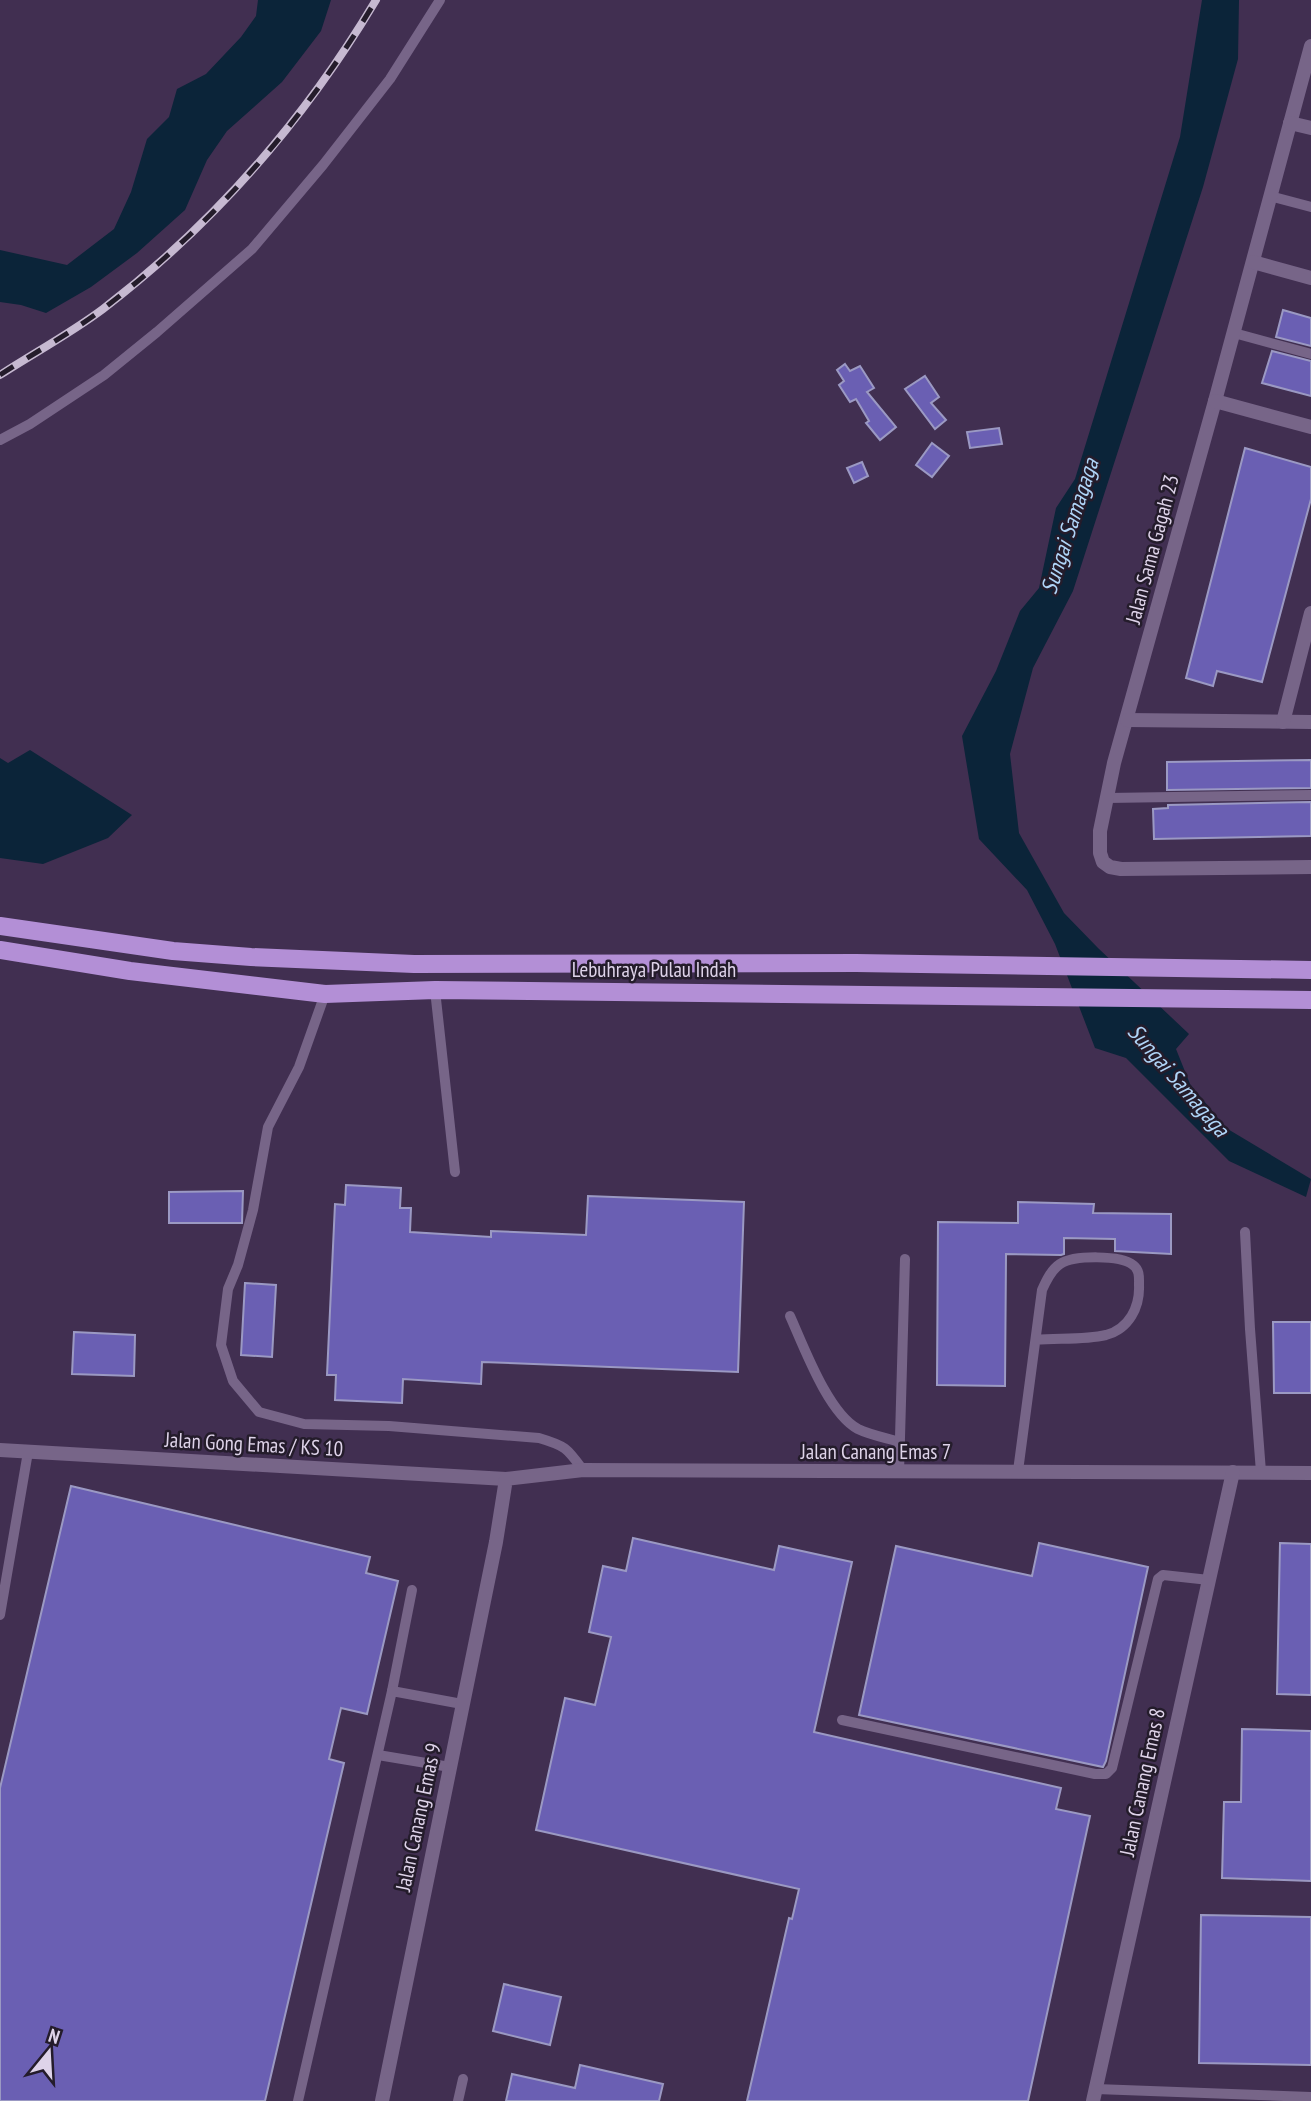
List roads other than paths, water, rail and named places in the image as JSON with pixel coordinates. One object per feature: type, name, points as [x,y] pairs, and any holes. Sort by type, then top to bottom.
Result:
[{"type":"main road","name":"Lebuhraya Pulau Indah","points":[[0,926],[173,951],[414,964],[755,962],[1311,970]]},
{"type":"main road","name":"Lebuhraya Pulau Indah","points":[[0,950],[130,971],[325,994],[435,990],[1311,1000]]},
{"type":"street","name":"Jalan Sama Gagah 23","points":[[1311,46],[1114,763],[1100,831],[1102,862],[1121,869],[1311,867]]},
{"type":"street","points":[[1290,123],[1311,128]]},
{"type":"street","points":[[1253,262],[1311,278]]},
{"type":"street","points":[[1215,401],[1311,427]]},
{"type":"street","points":[[1283,722],[1311,613]]},
{"type":"street","points":[[1127,720],[1311,722]]},
{"type":"street","name":"Jalan Gong Emas / KS 10","points":[[0,1450],[506,1479]]},
{"type":"street","name":"Jalan Canang Emas 7","points":[[506,1479],[583,1470],[1311,1473]]},
{"type":"street","name":"Jalan Canang Emas 8","points":[[1095,2095],[1233,1472]]},
{"type":"street","name":"Jalan Canang Emas 9","points":[[382,2101],[506,1479]]},
{"type":"lane","points":[[0,440],[104,376],[252,249],[323,165],[390,79],[440,0]]},
{"type":"lane","points":[[1270,196],[1311,207]]},
{"type":"lane","points":[[1234,333],[1311,354]]},
{"type":"lane","points":[[1107,798],[1311,795]]},
{"type":"lane","points":[[435,990],[455,1172]]},
{"type":"lane","points":[[325,994],[299,1066],[268,1127],[253,1210],[239,1265],[228,1289],[221,1345],[233,1381],[259,1412],[304,1424],[389,1426],[539,1438],[559,1444],[568,1450],[583,1470]]},
{"type":"lane","points":[[1245,1231],[1261,1472]]},
{"type":"lane","points":[[1018,1471],[1042,1290],[1048,1276],[1060,1264],[1082,1257],[1123,1260],[1134,1265],[1139,1273],[1139,1291],[1135,1310],[1123,1326],[1105,1335],[1036,1339]]},
{"type":"lane","points":[[899,1473],[905,1259]]},
{"type":"lane","points":[[790,1316],[821,1385],[841,1413],[857,1429],[900,1442]]},
{"type":"lane","points":[[0,1615],[28,1452]]},
{"type":"lane","points":[[842,1720],[1095,1774],[1106,1774],[1112,1769],[1158,1579],[1163,1575],[1209,1580]]},
{"type":"lane","points":[[298,2101],[378,1755],[412,1590]]},
{"type":"lane","points":[[392,1691],[462,1704]]},
{"type":"lane","points":[[378,1755],[450,1767]]},
{"type":"lane","points":[[458,2101],[463,2078]]},
{"type":"lane","points":[[1095,2095],[1311,2097]]},
{"type":"water","points":[[258,0],[331,0],[321,31],[282,82],[227,131],[207,160],[185,210],[137,253],[91,287],[46,313],[0,302],[0,250],[67,265],[114,229],[131,192],[147,139],[169,117],[177,89],[206,74],[241,37],[256,16]]},
{"type":"water","name":"Sungai Samagaga","points":[[1202,0],[1239,0],[1238,59],[1203,187],[1073,591],[1033,668],[1010,754],[1019,833],[1064,913],[1189,1034],[1176,1049],[1190,1084],[1226,1128],[1311,1179],[1306,1197],[1229,1161],[1126,1058],[1095,1048],[1055,944],[1027,890],[979,839],[962,736],[996,671],[1020,611],[1039,588],[1056,508],[1075,479],[1180,137]]},
{"type":"water","points":[[30,750],[132,815],[108,838],[43,864],[0,858],[0,758],[8,763]]},
{"type":"railway","points":[[0,375],[103,309],[144,276],[220,205],[288,128],[319,87],[376,0]]}]
